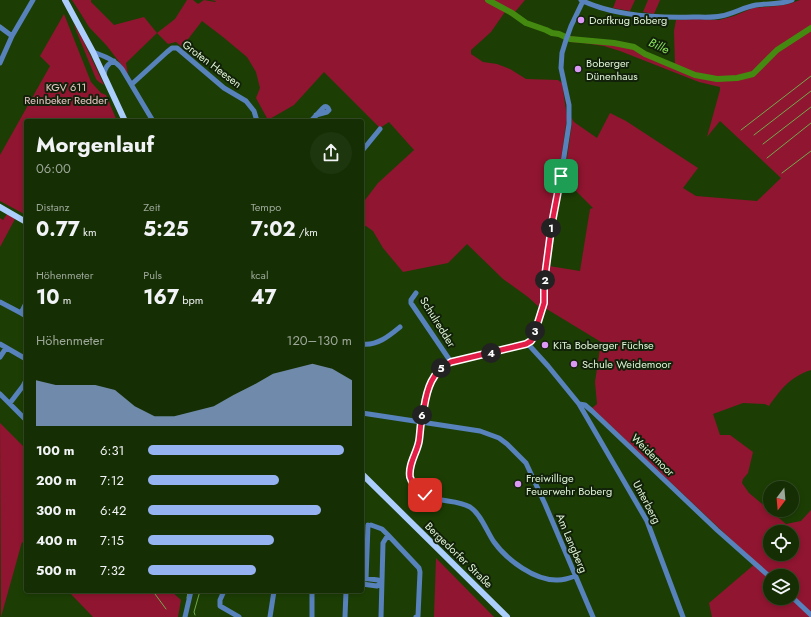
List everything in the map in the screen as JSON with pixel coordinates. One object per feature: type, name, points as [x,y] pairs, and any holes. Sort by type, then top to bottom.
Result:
[{"type":"main road","points":[[65,0],[93,52],[124,119]]},
{"type":"main road","points":[[0,207],[24,221]]},
{"type":"main road","name":"Bergedorfer Straße","points":[[364,476],[507,617]]},
{"type":"street","points":[[0,63],[12,36],[33,0]]},
{"type":"street","points":[[528,344],[533,338],[542,308],[552,223],[569,124],[569,105],[562,77],[562,53],[582,1],[600,8],[617,12],[677,17],[718,17],[734,13],[753,5],[788,2],[792,0]]},
{"type":"street","points":[[0,27],[12,36]]},
{"type":"street","name":"Groten Heesen","points":[[132,84],[172,48],[177,48],[224,88],[246,101],[254,111],[256,119]]},
{"type":"street","points":[[93,52],[114,61],[122,69],[152,119]]},
{"type":"street","points":[[104,76],[107,66],[114,61]]},
{"type":"street","points":[[313,119],[316,115]]},
{"type":"street","points":[[364,149],[380,129]]},
{"type":"street","name":"Schulredder","points":[[416,293],[411,302],[451,362]]},
{"type":"street","points":[[0,302],[24,315]]},
{"type":"street","points":[[21,313],[24,307]]},
{"type":"street","points":[[364,344],[378,342],[400,327]]},
{"type":"street","points":[[0,344],[24,358]]},
{"type":"street","name":"Schulredder","points":[[528,344],[451,362],[439,370],[434,376],[427,391],[419,442],[410,468],[410,477],[416,488],[425,495],[435,500],[464,504],[471,508],[476,513],[494,543],[510,559],[526,570],[537,576],[552,580],[575,576]]},
{"type":"street","name":"Weidemoor","points":[[528,344],[579,404],[585,405],[592,411],[763,572]]},
{"type":"street","points":[[0,357],[6,348]]},
{"type":"street","points":[[10,403],[24,384]]},
{"type":"street","points":[[0,394],[24,418]]},
{"type":"street","name":"Unterberg","points":[[579,404],[647,521],[683,617]]},
{"type":"street","name":"Am Langberg","points":[[364,412],[480,431],[499,438],[511,447],[526,463],[593,617]]},
{"type":"street","points":[[381,583],[378,580],[364,578],[369,525],[382,529],[419,568],[418,616],[416,617]]},
{"type":"street","points":[[380,617],[383,543],[388,535]]},
{"type":"street","points":[[364,584],[377,586],[381,583]]},
{"type":"street","points":[[185,617],[191,593]]},
{"type":"street","points":[[223,593],[220,600],[220,606],[239,617]]},
{"type":"street","points":[[270,617],[274,593]]},
{"type":"street","points":[[312,593],[312,617]]},
{"type":"street","points":[[345,617],[346,593]]},
{"type":"street","points":[[799,604],[811,616]]},
{"type":"green space","points":[[72,0],[91,0],[91,2],[114,25],[144,17],[157,33],[126,63],[128,75],[107,46],[89,27]]},
{"type":"green space","points":[[187,0],[193,0],[198,4],[204,0],[215,2],[216,1],[211,0],[525,0],[515,12],[507,9],[491,32],[471,50],[471,54],[483,62],[497,64],[510,69],[526,79],[558,80],[562,83],[567,117],[540,308],[528,297],[503,279],[467,244],[448,263],[403,272],[383,248],[373,231],[366,226],[364,226],[364,202],[378,183],[414,150],[389,122],[380,128],[324,72],[294,105],[267,119],[256,98],[260,88],[256,72],[247,57],[202,21],[182,47],[176,42],[168,44],[157,33],[175,19]]},
{"type":"green space","points":[[616,0],[635,0],[630,11],[613,8]]},
{"type":"green space","points":[[648,0],[660,0],[654,14],[643,12]]},
{"type":"green space","points":[[800,0],[811,0],[811,370],[797,376],[787,384],[769,406],[765,404],[743,403],[713,414],[720,435],[730,435],[753,452],[748,473],[743,479],[742,483],[749,493],[763,505],[763,517],[778,517],[786,524],[801,521],[811,510],[811,617],[712,617],[709,603],[756,563],[592,408],[597,404],[595,382],[601,342],[545,308],[546,284],[549,266],[580,271],[590,209],[593,208],[564,179],[572,123],[571,117],[574,122],[597,138],[610,113],[626,121],[698,168],[683,188],[696,196],[757,201],[781,178],[720,121],[707,137],[720,87],[699,82],[604,46],[570,42],[571,36],[635,45],[646,52],[675,64],[674,31],[676,20],[719,20],[734,16],[753,8],[777,6]]},
{"type":"green space","name":"KGV 611 Reinbeker Redder","points":[[64,14],[91,82],[101,93],[106,95],[116,119],[24,119],[24,214],[0,201],[0,155],[50,66],[40,56]]},
{"type":"green space","points":[[73,23],[82,38],[104,85],[96,79]]},
{"type":"green space","points":[[7,214],[15,219],[0,247],[0,218],[3,220]]},
{"type":"green space","points":[[0,423],[24,447],[24,544],[22,542],[1,617]]},
{"type":"green space","points":[[436,558],[494,617],[434,617]]},
{"type":"green space","points":[[70,593],[173,593],[181,600],[178,617],[93,617]]},
{"type":"waterway","name":"Bille","points":[[488,0],[512,13],[526,23],[552,33],[559,34],[570,39],[614,43],[634,47],[645,54],[695,75],[717,79],[737,78],[753,74],[777,50],[811,28]]},
{"type":"waterway","points":[[741,130],[811,76]]},
{"type":"waterway","points":[[754,135],[811,91]]},
{"type":"waterway","points":[[763,144],[811,107]]},
{"type":"waterway","points":[[767,158],[811,123]]},
{"type":"waterway","points":[[782,173],[811,151]]},
{"type":"waterway","points":[[154,593],[166,609]]},
{"type":"waterway","points":[[187,598],[188,593]]},
{"type":"waterway","points":[[195,615],[194,612],[199,593]]},
{"type":"place","name":"Dorfkrug Boberg","points":[[581,20]]},
{"type":"place","name":"Boberger Dünenhaus","points":[[578,69]]},
{"type":"place","name":"KiTa Boberger Füchse","points":[[545,345]]},
{"type":"place","name":"Schule Weidemoor","points":[[574,364]]},
{"type":"place","name":"Freiwillige Feuerwehr Boberg","points":[[518,484]]},
{"type":"route","points":[[425,495],[413,484],[410,477],[410,468],[419,442],[421,422],[430,383],[439,370],[451,362],[526,344],[533,338],[544,303],[544,283],[552,223],[561,176]]}]
